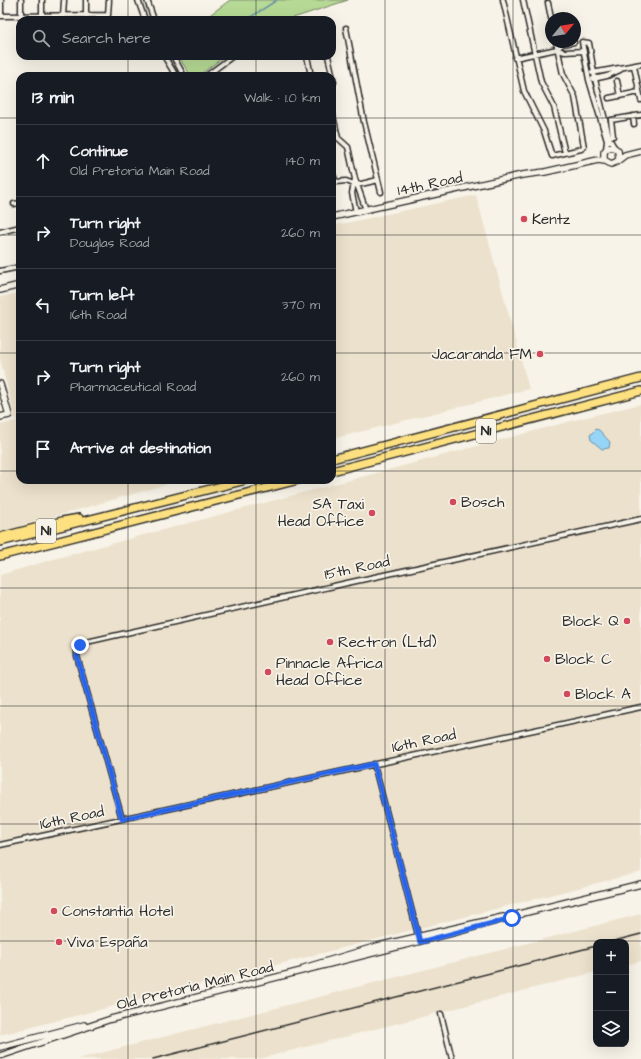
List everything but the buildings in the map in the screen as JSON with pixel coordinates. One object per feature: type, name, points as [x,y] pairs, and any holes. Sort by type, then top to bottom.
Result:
[{"type":"highway","name":"N1","points":[[336,457],[641,378]]},
{"type":"highway","name":"N1","points":[[336,470],[641,391]]},
{"type":"highway","name":"N1","points":[[0,542],[230,484]]},
{"type":"highway","name":"N1","points":[[0,556],[282,484]]},
{"type":"highway","points":[[0,537],[62,521],[91,519]]},
{"type":"highway","points":[[0,561],[33,548]]},
{"type":"main road","points":[[616,149],[641,149],[619,158],[616,149]]},
{"type":"main road","name":"14th Road","points":[[336,216],[532,173],[597,157],[605,151],[616,149]]},
{"type":"main road","points":[[605,151],[605,161]]},
{"type":"main road","name":"14th Road","points":[[532,173],[545,172],[598,160],[614,164],[619,158]]},
{"type":"main road","points":[[0,290],[16,287]]},
{"type":"main road","points":[[0,384],[9,415],[0,417]]},
{"type":"main road","name":"Old Pretoria Main Road","points":[[0,1047],[284,975],[348,954],[419,939],[492,919],[522,914],[641,884]]},
{"type":"main road","name":"Old Pretoria Main Road","points":[[0,1056],[111,1020]]},
{"type":"street","points":[[1,0],[1,16],[42,16],[42,0]]},
{"type":"street","points":[[21,0],[21,16]]},
{"type":"street","points":[[63,16],[64,0]]},
{"type":"street","points":[[86,0],[86,16],[108,15],[109,0]]},
{"type":"street","points":[[138,0],[144,16]]},
{"type":"street","points":[[147,0],[153,16]]},
{"type":"street","points":[[503,0],[515,58],[524,91],[544,131],[551,155],[565,153],[584,147],[575,97],[563,74],[557,49]]},
{"type":"street","points":[[523,0],[540,82],[554,107],[565,153]]},
{"type":"street","points":[[548,3],[550,12]]},
{"type":"street","points":[[346,28],[364,122],[381,192]]},
{"type":"street","points":[[605,151],[607,141],[589,80],[582,42],[589,43],[595,79],[606,111],[610,140],[616,149]]},
{"type":"street","points":[[515,58],[557,49],[564,52],[584,51]]},
{"type":"street","points":[[166,60],[174,72]]},
{"type":"street","points":[[176,60],[182,72]]},
{"type":"street","points":[[211,72],[228,60]]},
{"type":"street","points":[[308,60],[310,72]]},
{"type":"street","points":[[329,60],[332,72]]},
{"type":"street","points":[[588,74],[622,69],[641,64]]},
{"type":"street","points":[[634,66],[641,100]]},
{"type":"street","points":[[589,80],[607,76],[622,69]]},
{"type":"street","points":[[617,81],[620,96]]},
{"type":"street","points":[[609,98],[639,92]]},
{"type":"street","points":[[598,112],[606,111]]},
{"type":"street","points":[[613,136],[611,120],[641,115]]},
{"type":"street","points":[[633,116],[634,124]]},
{"type":"street","points":[[336,129],[338,138],[348,147],[355,182],[366,210]]},
{"type":"street","points":[[336,182],[378,180]]},
{"type":"street","points":[[355,182],[352,193],[356,212]]},
{"type":"street","points":[[0,232],[16,228]]},
{"type":"street","points":[[0,271],[16,268]]},
{"type":"street","name":"15th Road","points":[[122,819],[77,656],[80,645],[84,641],[641,519]]},
{"type":"street","name":"16th Road","points":[[0,846],[641,707]]},
{"type":"street","points":[[374,764],[419,939]]},
{"type":"street","points":[[441,1014],[452,1059]]},
{"type":"shaded area","points":[[476,195],[529,389],[336,438],[336,225]]},
{"type":"shaded area","points":[[16,294],[16,421],[0,359],[0,297]]},
{"type":"shaded area","points":[[641,404],[641,872],[0,1035],[0,575],[50,560],[579,419]]},
{"type":"shaded area","points":[[16,421],[16,484],[168,484],[0,532],[0,425]]},
{"type":"shaded area","points":[[641,914],[641,961],[629,964],[629,939],[593,939],[593,973],[259,1059],[78,1059]]},
{"type":"green space","points":[[230,0],[348,0],[299,16],[208,16]]},
{"type":"green space","points":[[181,60],[220,60],[203,72],[188,72]]},
{"type":"water","points":[[596,429],[599,430],[610,442],[609,448],[602,449],[591,440],[590,435]]},
{"type":"waterway","points":[[252,16],[277,0]]},
{"type":"railway","points":[[622,939],[641,934]]},
{"type":"railway","points":[[153,1059],[593,947]]},
{"type":"place","name":"Kentz","points":[[524,219]]},
{"type":"place","name":"Jacaranda FM","points":[[540,354]]},
{"type":"place","name":"Bosch","points":[[453,502]]},
{"type":"place","name":"SA Taxi Head Office","points":[[372,513]]},
{"type":"place","name":"Block Q","points":[[627,621]]},
{"type":"place","name":"Rectron (Ltd)","points":[[330,642]]},
{"type":"place","name":"Block C","points":[[547,659]]},
{"type":"place","name":"Pinnacle Africa Head Office","points":[[268,672]]},
{"type":"place","name":"Block A","points":[[567,694]]},
{"type":"place","name":"Constantia Hotel","points":[[54,911]]},
{"type":"place","name":"Viva España","points":[[59,942]]},
{"type":"route","points":[[80,645],[76,652],[122,819],[374,764],[420,942],[512,918]]}]
